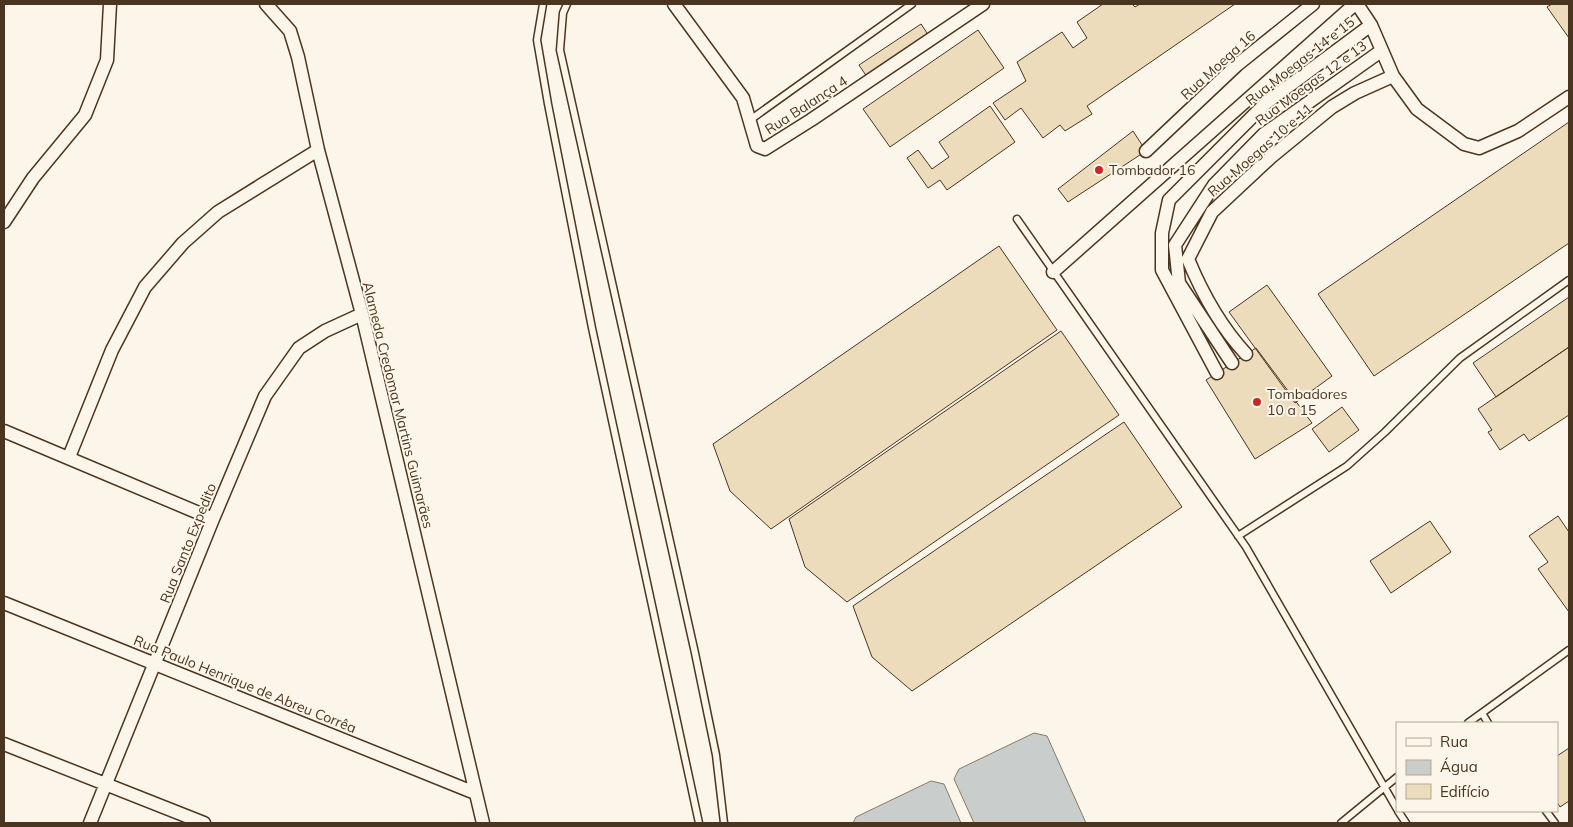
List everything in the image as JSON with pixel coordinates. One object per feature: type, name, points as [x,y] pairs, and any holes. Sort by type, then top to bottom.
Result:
[{"type":"street","points":[[4,222],[33,178],[85,115],[107,60],[110,4]]},
{"type":"street","name":"Alameda Credomar Martins Guimarães","points":[[266,4],[290,31],[298,57],[318,150],[362,314],[483,823]]},
{"type":"street","name":"Rua Balança 4","points":[[674,4],[743,98],[757,146],[765,149],[773,146],[983,4]]},
{"type":"street","name":"Rua Moega 16","points":[[1146,151],[1237,65],[1313,4]]},
{"type":"street","points":[[1054,272],[1356,4],[1371,25],[1393,76],[1416,109],[1464,144],[1479,148],[1518,131],[1569,97]]},
{"type":"street","name":"Rua Moegas 14 e 15","points":[[1217,373],[1162,270],[1162,233],[1169,200],[1266,104],[1371,25]]},
{"type":"street","name":"Rua Moegas 12 e 13","points":[[1232,363],[1179,283],[1175,245],[1214,185],[1264,134],[1381,51]]},
{"type":"street","name":"Rua Moegas 10 e 11","points":[[1246,354],[1230,338],[1197,281],[1188,259],[1212,212],[1271,157],[1332,107],[1355,93],[1393,76]]},
{"type":"street","points":[[69,458],[112,350],[145,288],[183,244],[218,212],[318,150]]},
{"type":"street","name":"Rua Santo Expedito","points":[[90,823],[213,518],[265,396],[299,348],[325,332],[362,314]]},
{"type":"street","points":[[4,431],[213,518]]},
{"type":"street","name":"Rua Paulo Henrique de Abreu Corrêa","points":[[4,603],[475,793]]},
{"type":"street","points":[[4,744],[204,823]]},
{"type":"lane","points":[[543,4],[537,40],[548,104],[592,328],[699,823]]},
{"type":"lane","points":[[567,4],[563,13],[560,50],[697,662],[716,754],[724,823]]},
{"type":"lane","points":[[750,120],[912,4]]},
{"type":"lane","points":[[1017,219],[1238,536],[1396,808]]},
{"type":"lane","points":[[1238,536],[1347,466],[1385,432],[1460,358],[1569,280]]},
{"type":"lane","points":[[1469,722],[1569,650]]},
{"type":"lane","points":[[1482,713],[1487,722]]},
{"type":"lane","points":[[1341,823],[1396,778]]},
{"type":"lane","points":[[1398,812],[1406,823]]},
{"type":"lane","points":[[1547,812],[1555,823]]},
{"type":"water","points":[[1034,733],[1047,736],[1086,823],[974,823],[954,779],[959,769]]},
{"type":"water","points":[[931,781],[944,784],[961,823],[853,823],[856,817]]},
{"type":"building","points":[[1103,4],[1132,4],[1135,7],[1140,4],[1235,4],[1087,106],[1092,114],[1065,131],[1060,125],[1043,138],[1021,108],[1005,120],[993,103],[1026,81],[1017,62],[1062,32],[1073,48],[1087,38],[1077,22]]},
{"type":"building","points":[[1552,4],[1569,4],[1569,38],[1547,7]]},
{"type":"building","points":[[921,24],[929,36],[867,77],[859,65]]},
{"type":"building","points":[[978,30],[1004,68],[890,147],[863,109]]},
{"type":"building","points":[[990,106],[1015,142],[947,190],[940,180],[928,188],[907,158],[918,150],[932,169],[949,157],[939,142]]},
{"type":"building","points":[[1569,122],[1569,243],[1374,376],[1318,294]]},
{"type":"building","name":"Tombador 16","points":[[1133,131],[1146,151],[1068,202],[1058,189]]},
{"type":"building","points":[[999,246],[1057,330],[771,529],[730,491],[713,444]]},
{"type":"building","points":[[1267,285],[1332,376],[1295,403],[1229,312]]},
{"type":"building","points":[[1569,297],[1569,347],[1496,397],[1473,363]]},
{"type":"building","points":[[1061,331],[1119,415],[847,602],[805,567],[789,519]]},
{"type":"building","points":[[1569,347],[1569,415],[1529,441],[1524,434],[1500,450],[1488,432],[1492,430],[1478,409]]},
{"type":"building","name":"Tombadores 10 a 15","points":[[1256,348],[1312,423],[1255,459],[1206,380]]},
{"type":"building","points":[[1342,407],[1359,430],[1329,452],[1312,429]]},
{"type":"building","points":[[1124,422],[1182,507],[912,691],[872,657],[853,606]]},
{"type":"building","points":[[1558,516],[1569,532],[1569,612],[1538,569],[1548,562],[1529,536]]},
{"type":"building","points":[[1430,521],[1451,552],[1391,593],[1370,561]]},
{"type":"building","points":[[1569,748],[1569,801],[1560,807],[1558,804],[1558,755]]},
{"type":"place","name":"Tombador 16","points":[[1099,170]]},
{"type":"place","name":"Tombadores 10 a 15","points":[[1257,402]]}]
